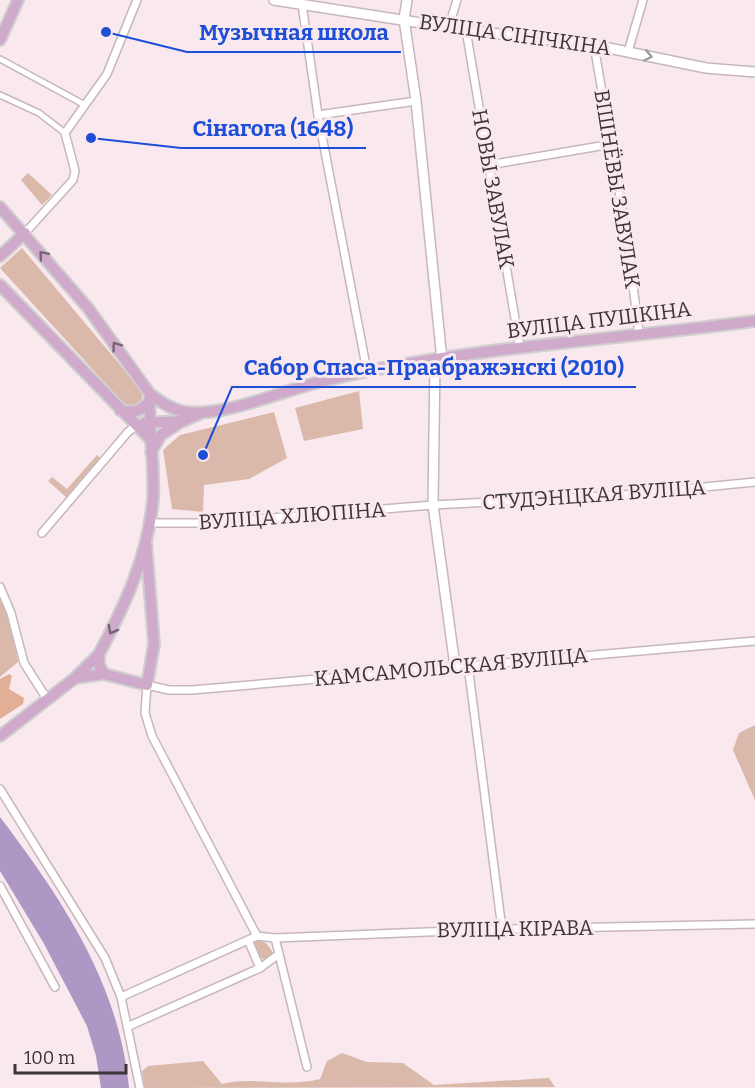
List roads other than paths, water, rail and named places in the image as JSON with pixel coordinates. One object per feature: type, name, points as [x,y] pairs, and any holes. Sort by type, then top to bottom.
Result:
[{"type":"main road","points":[[0,40],[18,0]]},
{"type":"main road","points":[[0,207],[88,308],[150,397],[153,497],[146,541],[130,595],[99,654],[75,678],[1,735]]},
{"type":"main road","points":[[0,256],[25,233]]},
{"type":"main road","points":[[0,285],[150,439]]},
{"type":"main road","name":"ВУЛІЦА ПУШКІНА","points":[[150,397],[184,417],[367,370],[520,348],[755,321]]},
{"type":"main road","points":[[120,410],[136,411],[146,406],[150,397]]},
{"type":"main road","points":[[137,425],[167,414],[184,417]]},
{"type":"main road","points":[[150,452],[161,435],[184,417]]},
{"type":"main road","points":[[75,678],[104,674],[147,685],[154,644],[153,603],[146,541]]},
{"type":"main road","points":[[130,595],[142,596],[153,603]]},
{"type":"main road","points":[[99,654],[99,665],[104,674]]},
{"type":"street","points":[[25,233],[73,180],[75,171],[67,129],[106,74],[137,0]]},
{"type":"street","name":"ВУЛІЦА СІНІЧКІНА","points":[[274,0],[466,30],[594,45],[706,68],[755,72]]},
{"type":"street","points":[[407,0],[404,19],[416,101],[439,361],[433,505],[455,666]]},
{"type":"street","points":[[449,26],[457,0]]},
{"type":"street","points":[[628,52],[643,0]]},
{"type":"street","points":[[302,4],[318,115],[367,370]]},
{"type":"street","name":"НОВЫ ЗАВУЛАК","points":[[466,30],[520,348]]},
{"type":"street","name":"ВІШНЁВЫ ЗАВУЛАК","points":[[594,45],[627,238],[639,333]]},
{"type":"street","points":[[0,59],[85,105]]},
{"type":"street","points":[[0,95],[67,129]]},
{"type":"street","points":[[318,115],[416,101]]},
{"type":"street","points":[[489,165],[612,144]]},
{"type":"street","points":[[42,533],[128,432],[137,425]]},
{"type":"street","name":"СТУДЭНЦКАЯ ВУЛІЦА","points":[[433,505],[623,495],[755,482]]},
{"type":"street","name":"ВУЛІЦА ХЛЮПІНА","points":[[150,523],[209,524],[433,505]]},
{"type":"street","points":[[0,587],[11,613],[24,663],[47,699]]},
{"type":"street","name":"КАМСАМОЛЬСКАЯ ВУЛІЦА","points":[[147,685],[168,690],[192,690],[755,641]]},
{"type":"street","points":[[468,665],[502,929]]},
{"type":"street","points":[[122,997],[257,936],[152,736],[145,713],[147,685]]},
{"type":"street","points":[[0,789],[105,958],[122,997],[140,1088]]},
{"type":"street","points":[[0,886],[54,987]]},
{"type":"street","name":"ВУЛІЦА КІРАВА","points":[[257,936],[276,938],[502,929],[755,924]]},
{"type":"street","points":[[276,938],[308,1066]]},
{"type":"street","points":[[248,940],[260,968]]},
{"type":"street","points":[[129,1026],[260,968],[279,954]]},
{"type":"place","name":"Музычная школа","points":[[106,32]]},
{"type":"place","name":"Сінагога (1648)","points":[[91,138]]},
{"type":"place","name":"Сабор Спаса-Праабражэнскі (2010)","points":[[203,455]]}]
